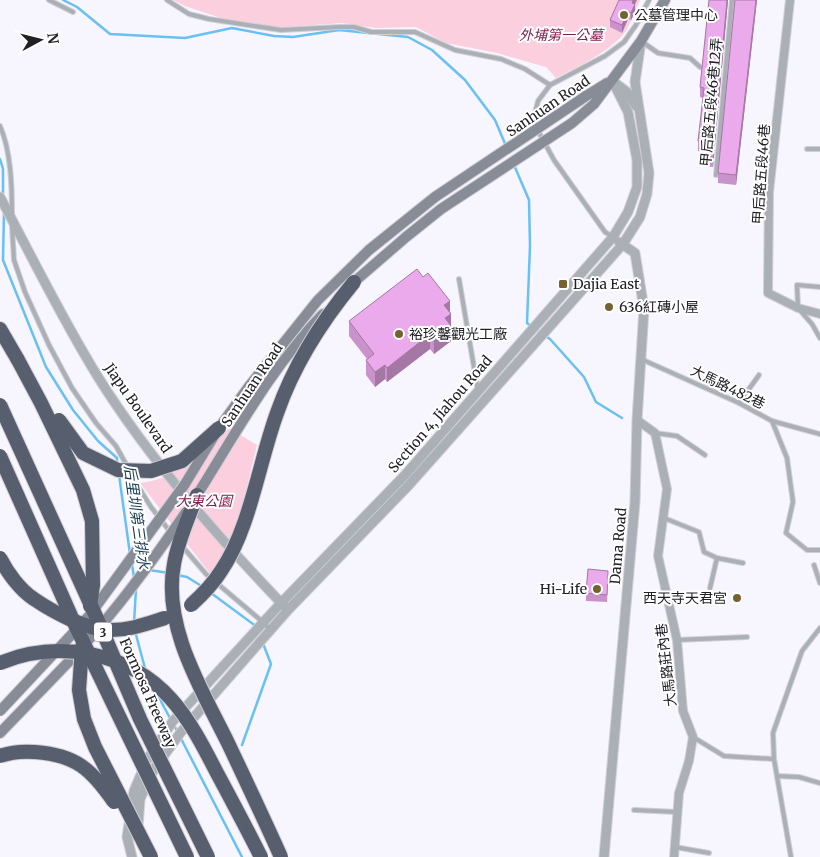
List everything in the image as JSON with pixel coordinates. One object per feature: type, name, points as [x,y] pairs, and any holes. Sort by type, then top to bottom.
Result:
[{"type":"highway","points":[[0,558],[19,586],[33,599],[80,623],[106,630],[124,630],[165,618],[191,605],[204,593],[222,571],[234,549],[245,519],[265,446],[292,375],[312,339],[354,282]]},
{"type":"highway","points":[[0,329],[69,457],[86,498],[92,520],[93,549],[93,585],[89,616]]},
{"type":"highway","points":[[18,360],[67,433],[83,453],[118,470],[151,471],[182,461],[219,428]]},
{"type":"highway","name":"Formosa Freeway","points":[[0,405],[99,623],[140,719],[208,857]]},
{"type":"highway","name":"3","points":[[0,456],[76,627],[187,857]]},
{"type":"highway","points":[[197,495],[174,564],[172,590],[174,613],[184,649],[195,678],[236,759],[281,857]]},
{"type":"highway","points":[[82,647],[79,690],[84,719],[95,747],[146,854]]},
{"type":"highway","points":[[0,663],[36,654],[61,651],[84,652],[128,666],[155,683],[172,700],[200,741],[262,857]]},
{"type":"highway","points":[[0,756],[8,753],[56,753],[77,762],[100,782],[146,854]]},
{"type":"main road","points":[[612,80],[641,41],[663,1]]},
{"type":"main road","name":"Sanhuan Road","points":[[0,711],[89,616],[185,484],[219,428],[250,384],[318,300],[369,250],[435,197],[612,80]]},
{"type":"main road","name":"Sanhuan Road","points":[[0,733],[82,647],[147,570],[257,399],[288,356],[319,318],[354,282],[406,236],[440,210],[572,123],[594,104],[612,80]]},
{"type":"main road","points":[[82,647],[89,616]]},
{"type":"street","name":"甲后路五段46巷","points":[[790,0],[769,192],[768,293],[798,308],[820,314]]},
{"type":"street","name":"Section 4, Jiahou Road","points":[[146,854],[137,834],[140,799],[154,769],[181,732],[288,610],[408,486],[623,244],[640,217],[647,194],[649,173],[635,82],[641,41]]},
{"type":"street","name":"Section 4, Jiahou Road","points":[[612,80],[627,92],[638,108]]},
{"type":"street","name":"Section 4, Jiahou Road","points":[[132,857],[127,837],[134,792],[148,760],[173,721],[281,603],[405,475],[613,238],[628,212],[636,187],[637,160],[628,112],[612,80]]},
{"type":"street","name":"Jiapu Boulevard","points":[[0,197],[78,343],[125,416],[179,488],[288,610]]},
{"type":"street","points":[[613,238],[623,244]]},
{"type":"street","name":"Dama Road","points":[[604,857],[635,502],[637,420],[644,309],[635,253],[623,244]]},
{"type":"street","points":[[637,420],[656,433]]},
{"type":"street","name":"大馬路莊內巷","points":[[656,433],[667,489],[658,556],[677,640],[681,698],[693,738],[689,760],[679,793],[674,857]]},
{"type":"lane","points":[[49,0],[73,12]]},
{"type":"lane","points":[[167,0],[189,14],[281,30],[354,27],[370,32],[416,32],[455,50],[501,59],[525,69],[550,85]]},
{"type":"lane","points":[[613,238],[605,232],[554,160],[537,129],[534,117],[538,101],[550,85],[605,56],[624,42],[636,25],[649,0]]},
{"type":"lane","name":"甲后路五段46巷12弄","points":[[716,175],[732,0]]},
{"type":"lane","points":[[641,41],[658,53],[690,58],[700,67]]},
{"type":"lane","points":[[0,126],[6,139],[12,190],[10,215],[14,260],[25,292],[49,345],[72,388],[96,423],[116,446],[151,507],[185,550],[206,574],[271,630]]},
{"type":"lane","points":[[0,149],[7,148]]},
{"type":"lane","points":[[807,149],[820,148]]},
{"type":"lane","points":[[459,280],[478,391]]},
{"type":"lane","points":[[820,287],[797,285],[798,308],[812,324],[820,338]]},
{"type":"lane","name":"大馬路482巷","points":[[641,359],[739,403],[772,422],[787,458],[794,502],[786,533],[808,550],[820,550]]},
{"type":"lane","points":[[739,403],[759,375]]},
{"type":"lane","points":[[772,422],[820,434]]},
{"type":"lane","points":[[656,433],[677,436],[705,455]]},
{"type":"lane","points":[[663,517],[700,532],[704,552],[717,558],[743,562]]},
{"type":"lane","points":[[710,588],[717,558]]},
{"type":"lane","points":[[814,565],[820,583]]},
{"type":"lane","points":[[791,857],[774,759],[773,733],[802,651],[820,628]]},
{"type":"lane","points":[[677,640],[747,637]]},
{"type":"lane","points":[[693,738],[724,756],[774,759]]},
{"type":"lane","points":[[777,776],[799,777],[820,783]]},
{"type":"lane","points":[[634,810],[677,812]]},
{"type":"lane","points":[[676,847],[709,853]]},
{"type":"green space","name":"外埔第一公墓","points":[[173,0],[640,0],[627,29],[614,44],[595,57],[556,78],[546,67],[497,53],[446,43],[416,27],[375,28],[342,23],[272,28],[227,20]]},
{"type":"green space","name":"大東公園","points":[[229,428],[257,445],[239,520],[212,576],[140,483],[166,476],[178,470],[189,463]]},
{"type":"building","name":"公墓管理中心","points":[[619,0],[633,0],[632,3],[635,4],[631,13],[628,11],[622,25],[610,20]]},
{"type":"building","points":[[709,0],[727,0],[713,157],[703,156],[705,142],[698,141],[704,88],[700,87]]},
{"type":"building","points":[[735,0],[756,0],[736,175],[718,173]]},
{"type":"building","name":"裕珍馨觀光工廠","points":[[417,269],[423,277],[428,273],[450,301],[444,305],[451,314],[445,318],[451,326],[434,340],[430,334],[387,368],[385,365],[375,372],[366,360],[374,354],[349,321]]},
{"type":"building","name":"Hi-Life","points":[[588,569],[608,571],[607,595],[586,593]]},
{"type":"waterway","points":[[63,0],[77,7],[110,34],[185,38],[232,28],[274,36],[293,37],[339,30],[408,37],[432,50],[465,80],[495,120],[506,146]]},
{"type":"waterway","name":"后里圳第三排水","points":[[0,159],[3,169],[3,198]]},
{"type":"waterway","points":[[514,165],[529,200],[530,246],[527,323],[532,327]]},
{"type":"waterway","name":"后里圳第三排水","points":[[4,211],[3,260],[46,367],[73,410],[98,441],[117,458],[117,465]]},
{"type":"waterway","points":[[536,330],[550,339],[584,377],[596,402],[622,418]]},
{"type":"waterway","name":"后里圳第三排水","points":[[119,475],[130,554]]},
{"type":"waterway","name":"后里圳第三排水","points":[[132,564],[134,578]]},
{"type":"waterway","points":[[149,570],[169,573]]},
{"type":"waterway","points":[[177,575],[187,577],[203,587]]},
{"type":"waterway","name":"后里圳第三排水","points":[[134,623],[136,589]]},
{"type":"waterway","points":[[211,593],[257,627]]},
{"type":"waterway","name":"后里圳第三排水","points":[[135,631],[146,672]]},
{"type":"waterway","points":[[242,745],[271,664],[262,641]]},
{"type":"waterway","name":"后里圳第三排水","points":[[157,694],[171,720]]},
{"type":"waterway","name":"后里圳第三排水","points":[[174,725],[242,857]]},
{"type":"place","name":"公墓管理中心","points":[[624,15]]},
{"type":"place","name":"Dajia East","points":[[563,284]]},
{"type":"place","name":"636紅磚小屋","points":[[609,307]]},
{"type":"place","name":"裕珍馨觀光工廠","points":[[399,334]]},
{"type":"place","name":"Hi-Life","points":[[597,589]]},
{"type":"place","name":"西天寺天君宮","points":[[737,598]]}]
